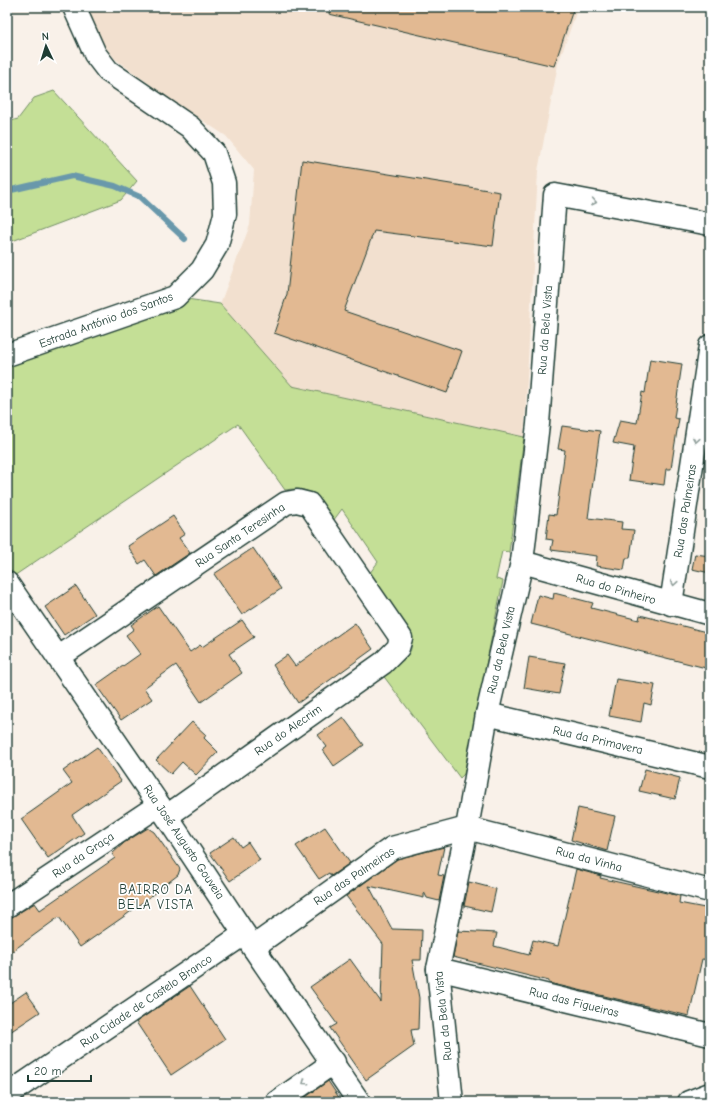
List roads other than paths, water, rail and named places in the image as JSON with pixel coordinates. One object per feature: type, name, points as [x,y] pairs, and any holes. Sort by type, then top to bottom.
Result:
[{"type":"street","name":"Estrada António dos Santos","points":[[7,355],[175,298],[202,270],[217,245],[225,214],[224,183],[214,153],[190,127],[108,71],[95,54],[74,7]]},
{"type":"street","name":"Rua da Bela Vista","points":[[452,1102],[438,969],[467,828],[487,714],[522,562],[538,424],[555,195],[710,224]]},
{"type":"street","name":"Rua das Palmeiras","points":[[671,604],[710,346]]},
{"type":"street","name":"Rua Santa Teresinha","points":[[59,657],[286,503],[297,501],[309,504],[401,638]]},
{"type":"street","name":"Rua do Pinheiro","points":[[522,562],[710,614]]},
{"type":"street","name":"Rua José Augusto Gouveia","points":[[7,583],[163,810],[249,941],[334,1062],[359,1102]]},
{"type":"street","name":"Rua do Alecrim","points":[[163,810],[383,663],[398,648],[401,638]]},
{"type":"street","name":"Rua da Primavera","points":[[487,714],[710,767]]},
{"type":"street","name":"Rua da Graça","points":[[7,906],[163,810]]},
{"type":"street","name":"Rua das Palmeiras","points":[[249,941],[392,848],[467,828]]},
{"type":"street","name":"Rua da Vinha","points":[[467,828],[710,891]]},
{"type":"street","name":"Rua Cidade de Castelo Branco","points":[[7,1094],[249,941]]},
{"type":"street","name":"Rua das Figueiras","points":[[438,969],[710,1035]]},
{"type":"street","points":[[277,1102],[334,1062]]},
{"type":"street","points":[[689,1102],[710,1094]]},
{"type":"waterway","points":[[7,191],[72,176],[115,186],[140,197],[185,239]]},
{"type":"district","name":"BAIRRO DA BELA VISTA","points":[[156,896]]}]
